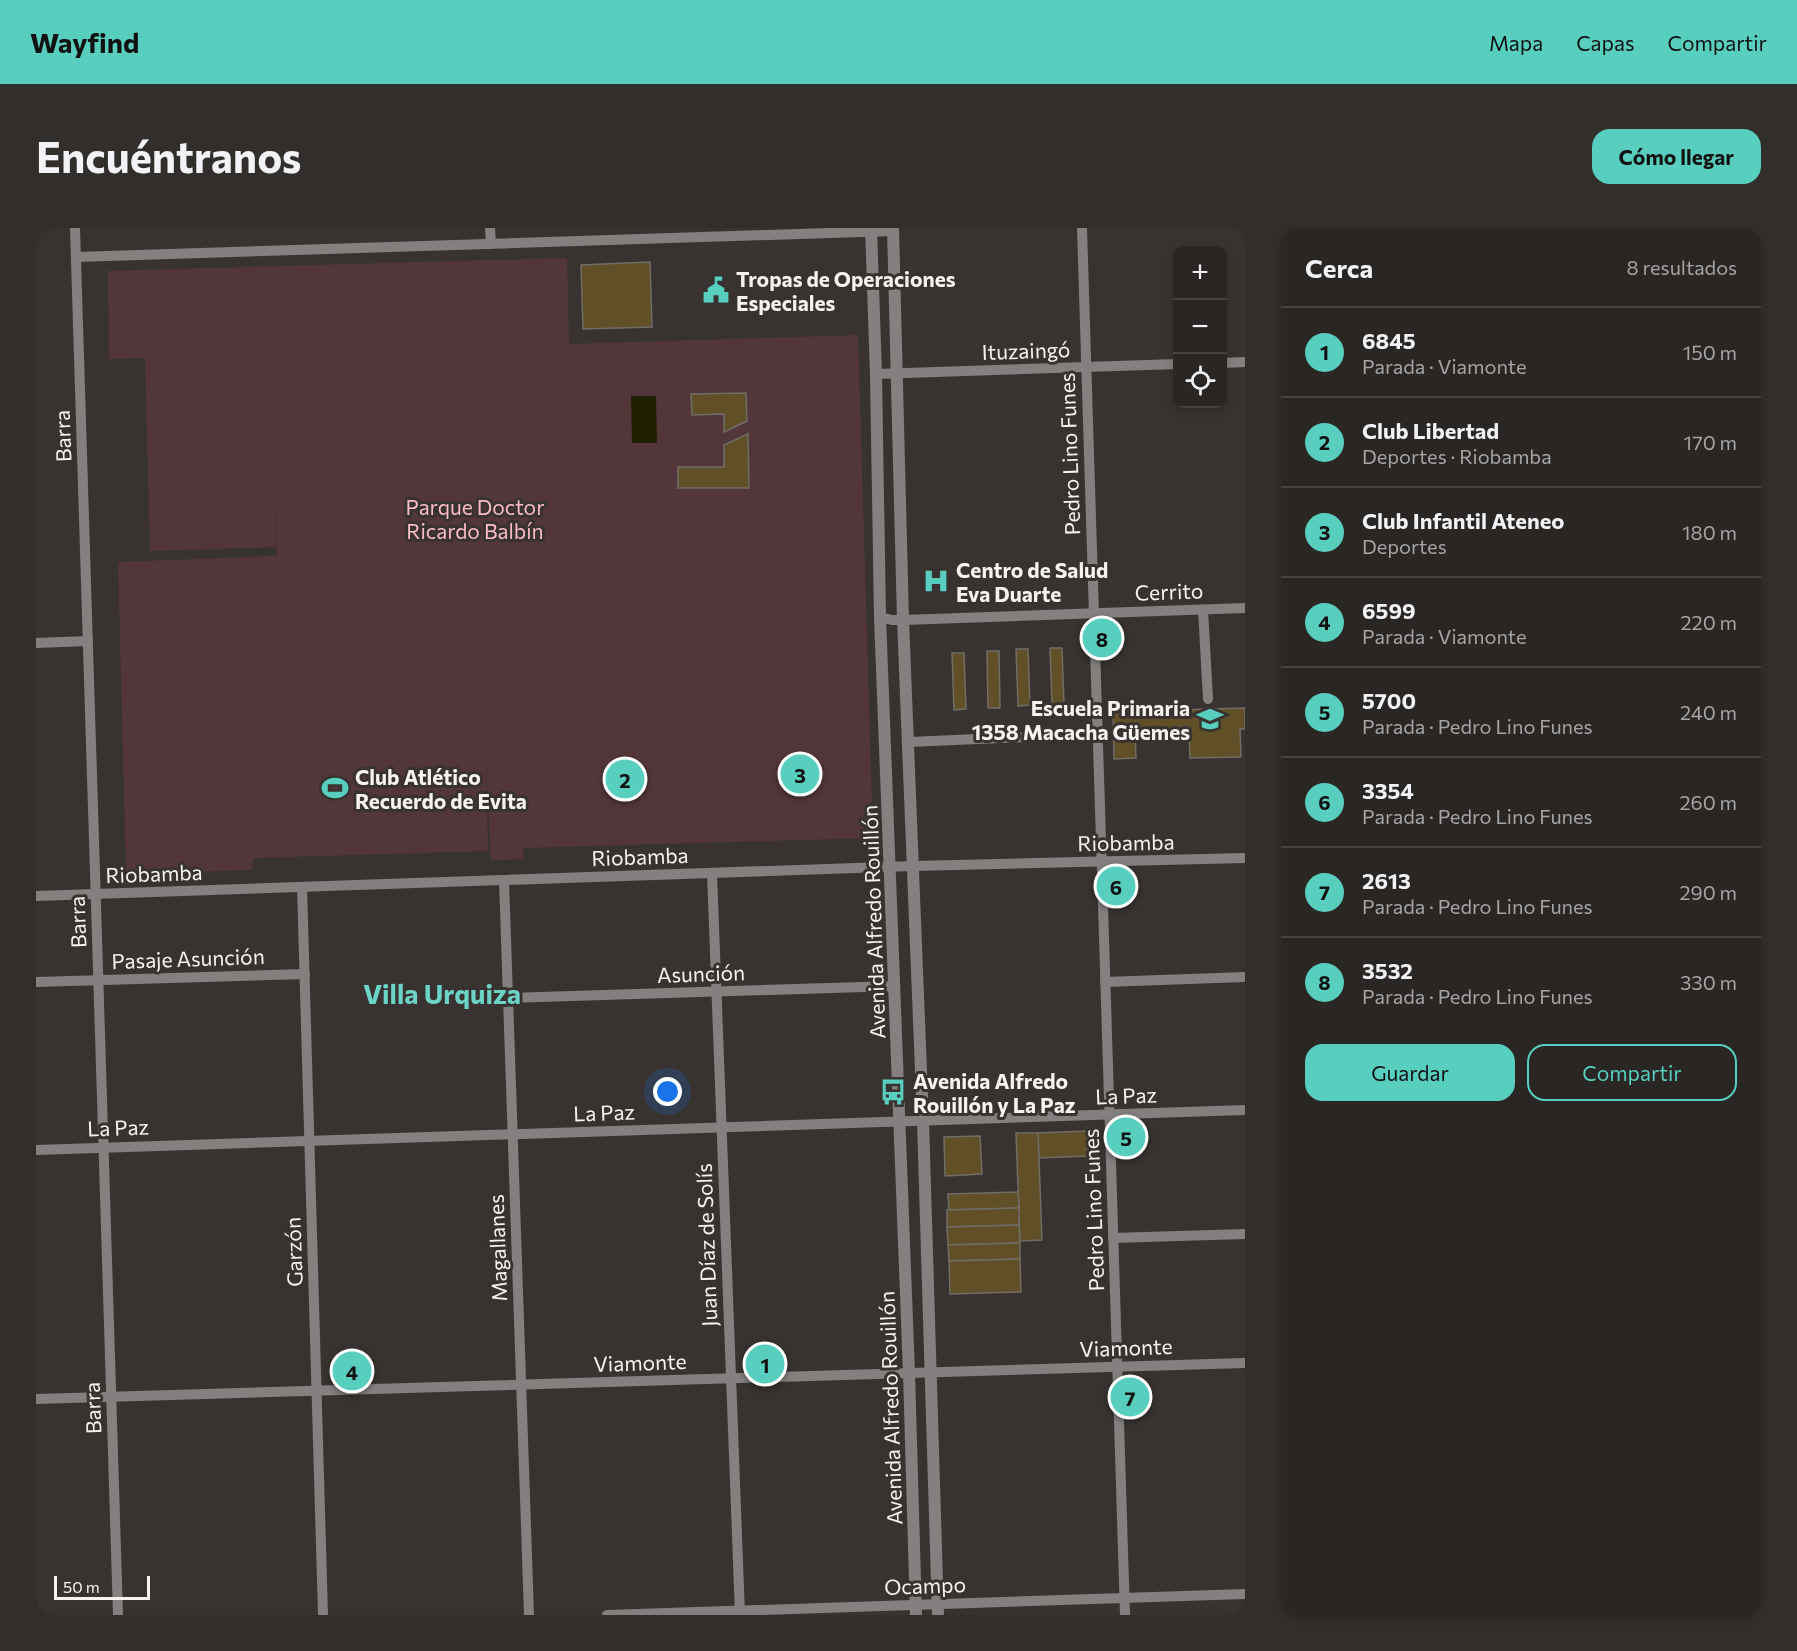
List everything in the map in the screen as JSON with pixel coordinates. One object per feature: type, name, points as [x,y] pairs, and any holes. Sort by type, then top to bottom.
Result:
[{"type":"street","name":"Barra","points":[[75,228],[118,1615]]},
{"type":"street","points":[[490,228],[491,244]]},
{"type":"street","name":"Pedro Lino Funes","points":[[1082,228],[1125,1615]]},
{"type":"street","name":"Avenida Alfredo Rouillón","points":[[871,230],[880,617],[923,1121],[938,1610]]},
{"type":"street","points":[[76,258],[893,230]]},
{"type":"street","name":"Avenida Alfredo Rouillón","points":[[893,230],[903,620],[909,742],[894,986],[916,1610]]},
{"type":"street","points":[[1227,363],[1245,362]]},
{"type":"street","name":"Ituzaingó","points":[[876,374],[1173,364]]},
{"type":"street","name":"Cerrito","points":[[880,617],[903,620],[1245,608]]},
{"type":"street","points":[[1203,610],[1208,699]]},
{"type":"street","points":[[36,643],[88,641]]},
{"type":"street","points":[[909,742],[1097,734]]},
{"type":"street","name":"Riobamba","points":[[36,896],[1245,858]]},
{"type":"street","name":"Juan Díaz de Solís","points":[[712,873],[739,1613]]},
{"type":"street","name":"Magallanes","points":[[504,880],[529,1615]]},
{"type":"street","name":"Garzón","points":[[302,887],[323,1615]]},
{"type":"street","name":"Pasaje Asunción","points":[[36,982],[305,974]]},
{"type":"street","points":[[1105,982],[1245,977]]},
{"type":"street","name":"Asunción","points":[[508,998],[894,986]]},
{"type":"street","name":"La Paz","points":[[36,1150],[1245,1110]]},
{"type":"street","points":[[1113,1238],[1245,1234]]},
{"type":"street","name":"Viamonte","points":[[36,1399],[1245,1363]]},
{"type":"street","name":"Ocampo","points":[[607,1615],[938,1610],[1125,1598],[1245,1594]]},
{"type":"green space","name":"Parque Doctor Ricardo Balbín","points":[[567,258],[569,344],[858,335],[873,838],[523,848],[523,859],[491,860],[486,765],[488,851],[253,858],[252,870],[126,874],[118,562],[277,556],[274,473],[276,547],[150,551],[145,358],[109,359],[108,271]]},
{"type":"shaded area","points":[[631,396],[656,396],[657,443],[632,443]]},
{"type":"building","points":[[650,262],[652,327],[583,329],[581,265]]},
{"type":"building","points":[[746,393],[747,421],[724,432],[724,414],[692,415],[691,394]]},
{"type":"building","points":[[748,434],[749,488],[678,488],[678,467],[724,467],[724,445]]},
{"type":"building","points":[[1050,648],[1062,648],[1064,705],[1052,705]]},
{"type":"building","points":[[1016,649],[1028,649],[1030,705],[1018,706]]},
{"type":"building","points":[[987,651],[999,651],[1000,708],[988,708]]},
{"type":"building","points":[[952,653],[964,653],[966,709],[954,710]]},
{"type":"building","points":[[1245,708],[1245,729],[1240,729],[1241,757],[1190,758],[1189,730],[1135,732],[1136,758],[1114,759],[1113,712]]},
{"type":"building","points":[[1087,1131],[1088,1156],[1039,1158],[1038,1133]]},
{"type":"building","points":[[1016,1133],[1038,1133],[1042,1240],[1020,1241]]},
{"type":"building","points":[[980,1136],[982,1174],[945,1176],[944,1137]]},
{"type":"building","points":[[1018,1192],[1019,1208],[949,1210],[948,1194]]},
{"type":"building","points":[[1019,1208],[1019,1225],[947,1227],[947,1210]]},
{"type":"building","points":[[1019,1225],[1020,1243],[948,1245],[947,1227]]},
{"type":"building","points":[[1020,1243],[1020,1259],[949,1261],[948,1245]]},
{"type":"building","points":[[1020,1259],[1021,1292],[950,1294],[949,1261]]},
{"type":"place","name":"Tropas de Operaciones Especiales","points":[[716,290]]},
{"type":"place","name":"Centro de Salud Eva Duarte","points":[[936,581]]},
{"type":"place","name":"3532","points":[[1102,638]]},
{"type":"place","name":"Escuela Primaria 1358 Macacha Güemes","points":[[1210,719]]},
{"type":"place","name":"Club Infantil Ateneo","points":[[800,774]]},
{"type":"place","name":"Club Libertad","points":[[625,779]]},
{"type":"place","name":"Club Atlético Recuerdo de Evita","points":[[335,788]]},
{"type":"place","name":"3354","points":[[1116,886]]},
{"type":"place","name":"Avenida Alfredo Rouillón y La Paz","points":[[893,1092]]},
{"type":"place","name":"5700","points":[[1126,1137]]},
{"type":"place","name":"6845","points":[[765,1364]]},
{"type":"place","name":"6599","points":[[352,1371]]},
{"type":"place","name":"2613","points":[[1130,1397]]},
{"type":"district","name":"Villa Urquiza","points":[[442,993]]}]
